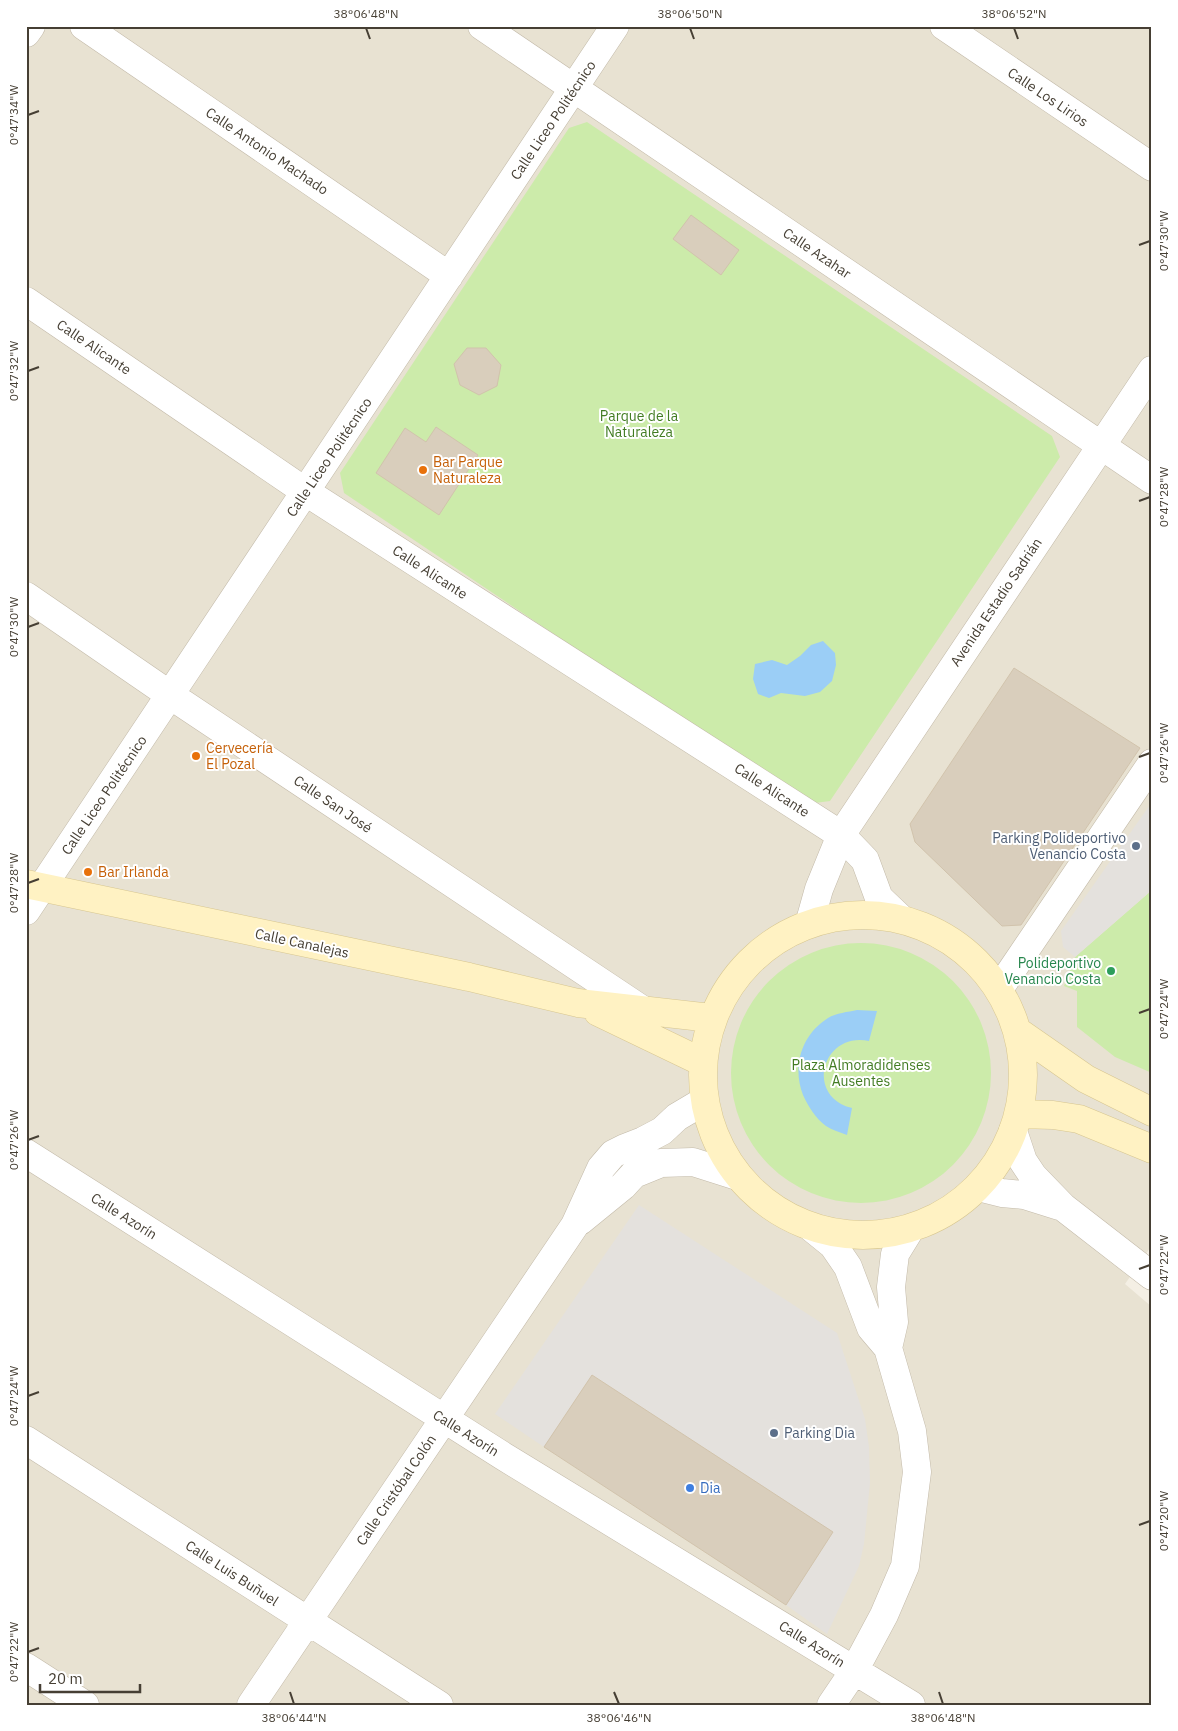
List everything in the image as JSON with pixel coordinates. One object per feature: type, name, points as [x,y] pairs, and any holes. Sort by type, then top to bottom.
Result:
[{"type":"main road","name":"Calle Canalejas","points":[[34,886],[469,977],[578,1003],[711,1018]]},
{"type":"main road","points":[[854,913],[899,917],[929,927],[956,943],[980,964],[999,989],[1018,1031],[1024,1073],[1016,1122],[1004,1151],[978,1187],[936,1219],[911,1228],[878,1235],[845,1235],[812,1228],[771,1207],[738,1176],[715,1140],[704,1101],[702,1062],[711,1018],[734,976],[768,943],[810,922],[854,913]]},
{"type":"main road","name":"Calle Canalejas","points":[[578,1003],[702,1062]]},
{"type":"main road","points":[[1018,1031],[1086,1079],[1152,1112]]},
{"type":"main road","points":[[1016,1122],[1053,1115],[1079,1119],[1152,1149]]},
{"type":"street","points":[[26,33],[31,26]]},
{"type":"street","name":"Calle Antonio Machado","points":[[84,26],[449,276]]},
{"type":"street","name":"Calle Azahar","points":[[482,26],[1152,480]]},
{"type":"street","name":"Calle Liceo Politécnico","points":[[26,911],[34,886],[170,695],[615,26]]},
{"type":"street","name":"Calle Los Lirios","points":[[944,26],[1152,167]]},
{"type":"street","name":"Calle Alicante","points":[[26,301],[306,492],[841,834]]},
{"type":"street","name":"Avenida Estadio Sadrián","points":[[810,922],[818,889],[841,834],[1152,370]]},
{"type":"street","name":"Calle San José","points":[[26,596],[170,695],[641,1009]]},
{"type":"street","points":[[999,989],[1152,763]]},
{"type":"street","points":[[841,834],[865,860],[879,898],[899,917]]},
{"type":"street","name":"Calle Cristóbal Colón","points":[[251,1705],[576,1226],[601,1168],[613,1154],[643,1142],[662,1131],[678,1117],[704,1101]]},
{"type":"street","points":[[1016,1122],[1023,1162],[1033,1176],[1063,1208],[1152,1276]]},
{"type":"street","name":"Calle Azorín","points":[[26,1153],[444,1419],[911,1705]]},
{"type":"street","name":"Calle Cristóbal Colón","points":[[576,1226],[623,1186],[634,1174],[661,1163],[693,1162],[738,1176]]},
{"type":"street","points":[[978,1187],[1002,1193],[1024,1195],[1063,1208]]},
{"type":"street","points":[[812,1228],[833,1245],[848,1267],[871,1328],[888,1348],[912,1431],[917,1472],[905,1566],[884,1615],[854,1671],[831,1705]]},
{"type":"street","points":[[888,1348],[894,1322],[892,1287],[895,1254],[911,1228]]},
{"type":"street","name":"Calle Luis Buñuel","points":[[26,1440],[439,1705]]},
{"type":"street","points":[[26,1667],[85,1705]]},
{"type":"shaded area","points":[[26,26],[1152,26],[1152,1245],[1125,1284],[1152,1307],[1152,1705],[26,1705]]},
{"type":"shaded area","name":"Parking Polideportivo Venancio Costa","points":[[1152,802],[1152,890],[1075,957],[1063,947],[1061,931]]},
{"type":"shaded area","name":"Parking Dia","points":[[639,1205],[837,1333],[865,1419],[869,1447],[870,1483],[864,1544],[859,1566],[827,1634],[786,1605],[833,1532],[592,1375],[544,1447],[495,1414]]},
{"type":"green space","name":"Parque de la Naturaleza","points":[[587,122],[1052,436],[1060,457],[830,801],[807,804],[344,493],[340,473],[569,128]]},
{"type":"green space","name":"Polideportivo Venancio Costa","points":[[1152,890],[1152,1073],[1115,1057],[1077,1027],[1077,991],[1064,986],[1075,957]]},
{"type":"green space","name":"Plaza Almoradidenses Ausentes","points":[[861,943],[886,945],[922,958],[944,972],[962,990],[981,1023],[989,1048],[991,1073],[989,1098],[976,1134],[962,1156],[944,1174],[911,1193],[886,1201],[861,1203],[836,1201],[800,1188],[778,1174],[760,1156],[741,1123],[733,1098],[731,1073],[733,1048],[746,1012],[760,990],[778,972],[811,953],[836,945]]},
{"type":"water","points":[[823,641],[835,653],[836,665],[832,681],[820,692],[805,696],[781,693],[769,698],[758,694],[753,679],[755,664],[772,660],[787,665],[811,645]]},
{"type":"water","points":[[857,1010],[877,1011],[869,1041],[854,1040],[842,1044],[826,1062],[824,1073],[825,1085],[831,1095],[841,1104],[852,1108],[847,1135],[833,1130],[819,1120],[807,1104],[798,1074],[801,1052],[811,1033],[828,1018]]},
{"type":"building","points":[[691,215],[739,250],[721,275],[673,239]]},
{"type":"building","points":[[467,348],[486,348],[501,365],[497,386],[479,395],[460,385],[454,364]]},
{"type":"building","points":[[436,427],[478,455],[439,515],[376,473],[405,428],[426,442]]},
{"type":"building","points":[[1014,668],[1140,748],[1021,925],[1002,926],[915,842],[910,824]]},
{"type":"building","points":[[592,1375],[833,1532],[786,1605],[544,1447]]},
{"type":"place","name":"Bar Parque Naturaleza","points":[[423,470]]},
{"type":"place","name":"Cervecería El Pozal","points":[[196,756]]},
{"type":"place","name":"Parking Polideportivo Venancio Costa","points":[[1136,846]]},
{"type":"place","name":"Bar Irlanda","points":[[88,872]]},
{"type":"place","name":"Polideportivo Venancio Costa","points":[[1111,971]]},
{"type":"place","name":"Parking Dia","points":[[774,1433]]},
{"type":"place","name":"Dia","points":[[690,1488]]}]
